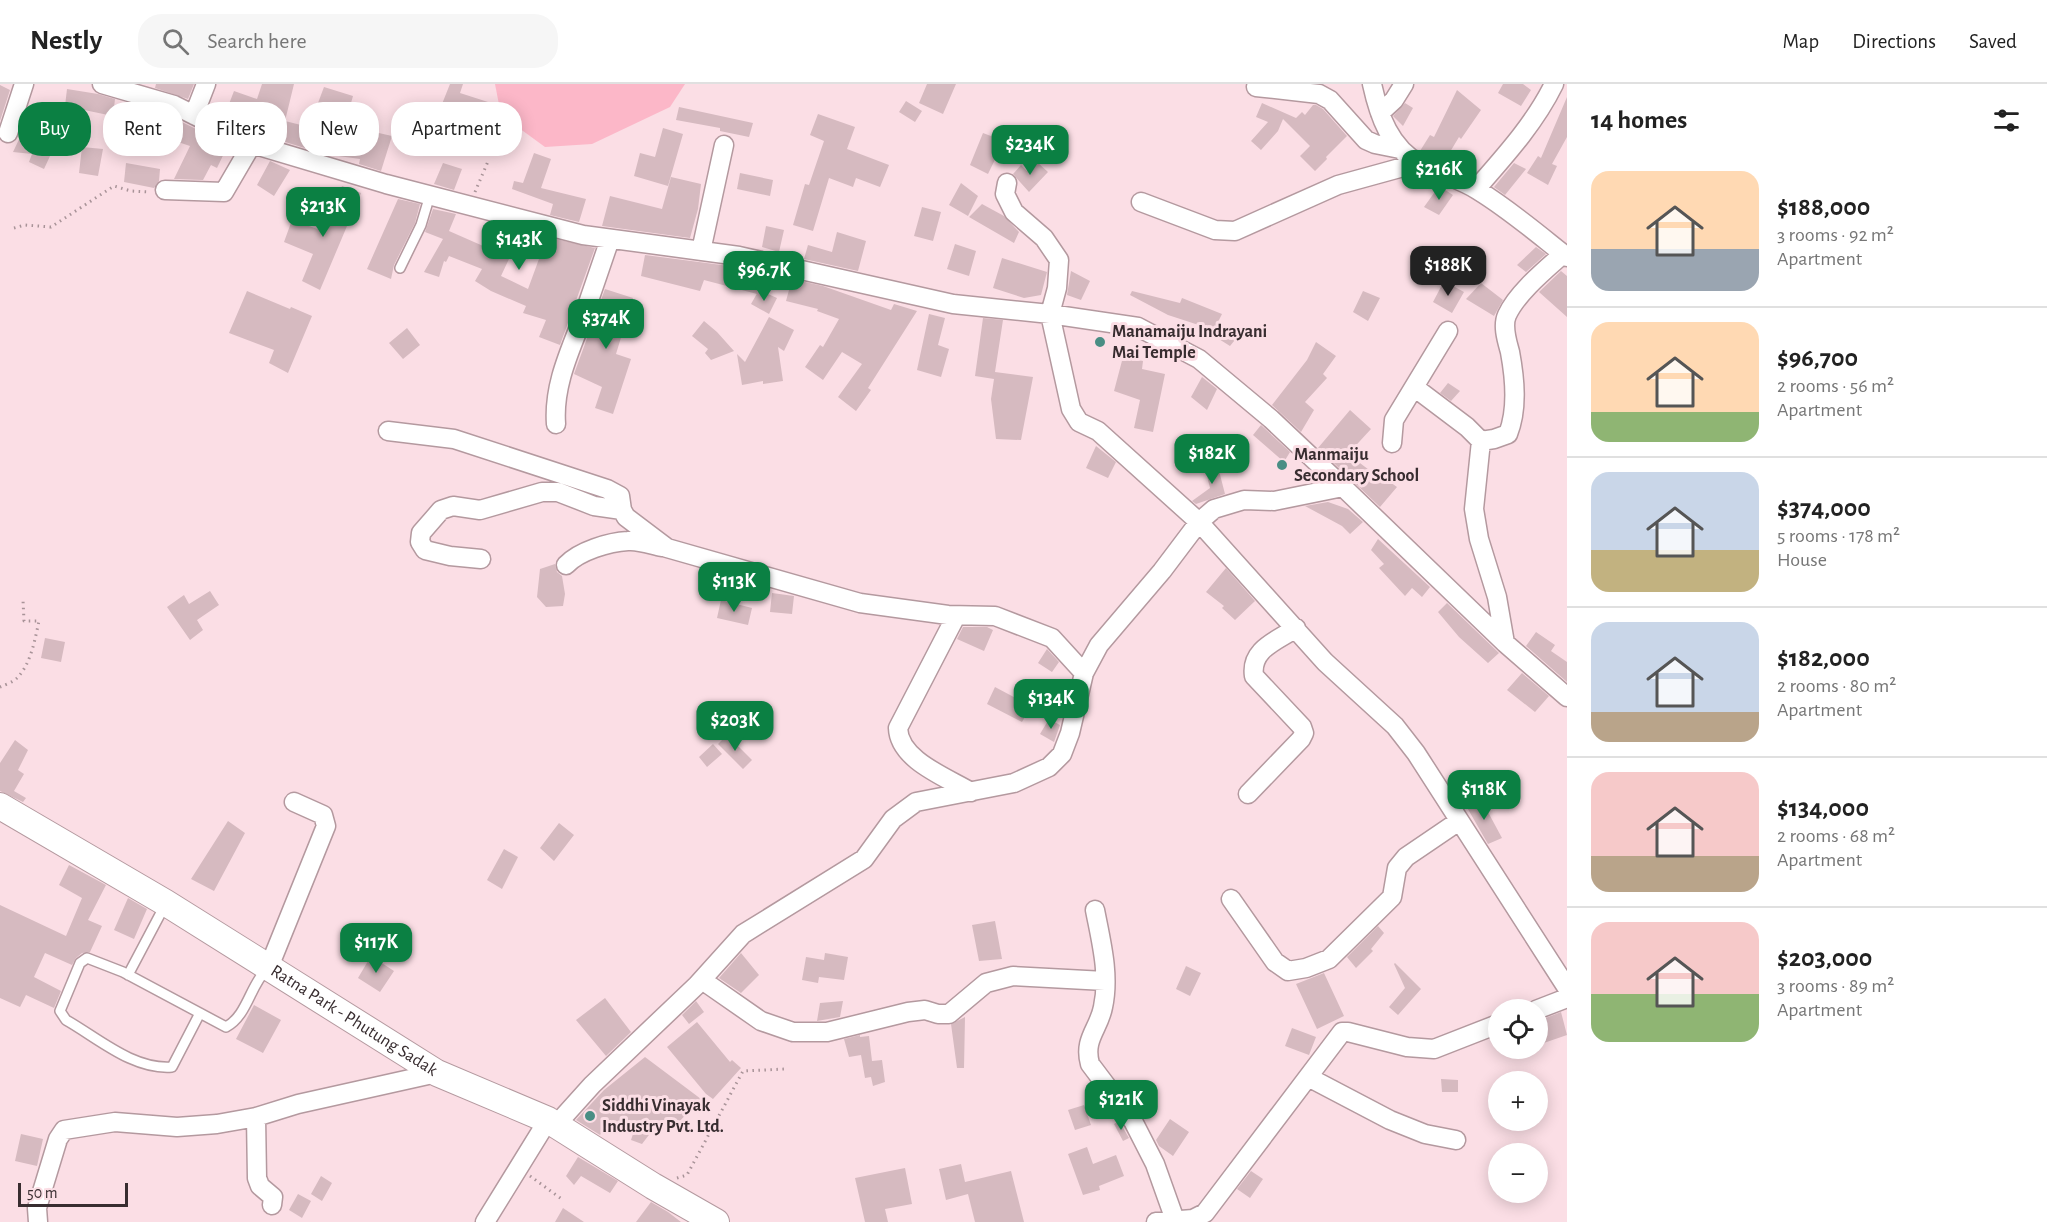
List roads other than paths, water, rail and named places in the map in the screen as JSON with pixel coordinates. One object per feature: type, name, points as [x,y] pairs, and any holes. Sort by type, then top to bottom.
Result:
[{"type":"street","points":[[8,133],[24,84]]},
{"type":"street","points":[[102,84],[174,105],[195,115]]},
{"type":"street","points":[[200,102],[206,84]]},
{"type":"street","points":[[1372,84],[1385,129],[1400,149],[1418,163],[1476,189],[1518,217],[1565,255],[1532,283],[1506,317],[1506,333],[1514,379],[1514,419],[1508,434],[1481,441]]},
{"type":"street","points":[[1380,113],[1394,100],[1404,84]]},
{"type":"street","points":[[1476,189],[1523,134],[1544,105],[1554,84]]},
{"type":"street","points":[[1256,87],[1319,94],[1326,97],[1366,140],[1400,149]]},
{"type":"street","points":[[701,251],[724,145]]},
{"type":"street","points":[[287,154],[386,184],[583,235],[739,256],[953,304],[1138,327],[1199,359],[1271,419],[1505,643],[1567,698]]},
{"type":"street","points":[[165,190],[224,192],[245,156]]},
{"type":"street","points":[[1141,202],[1215,230],[1234,231],[1338,185],[1418,163]]},
{"type":"street","points":[[1007,183],[1005,194],[1014,212],[1044,238],[1059,260],[1057,288],[1050,315],[1071,409],[1079,422],[1098,430],[1198,522],[1325,662],[1395,726],[1416,753],[1567,988]]},
{"type":"street","points":[[556,424],[555,410],[564,362],[586,309],[610,239]]},
{"type":"street","points":[[1392,443],[1394,420],[1448,331]]},
{"type":"street","points":[[1414,387],[1467,427],[1481,441]]},
{"type":"street","points":[[388,431],[454,439],[607,489],[620,496],[622,510],[626,517],[667,548]]},
{"type":"street","points":[[1481,441],[1474,509],[1479,539],[1497,597],[1505,643]]},
{"type":"street","points":[[485,1222],[519,1167],[552,1123],[702,980],[742,934],[864,859],[893,819],[916,802],[1014,783],[1049,767],[1062,754],[1070,734],[1084,673],[1099,645],[1162,571],[1198,522],[1214,510],[1244,500],[1274,501],[1343,487]]},
{"type":"street","points":[[481,559],[450,556],[425,550],[420,542],[422,533],[441,510],[453,506],[480,510],[542,492],[558,492],[594,506],[622,510]]},
{"type":"street","points":[[566,565],[574,557],[592,549],[630,541],[667,548],[860,603],[956,616],[995,616],[1052,638],[1084,673]]},
{"type":"street","points":[[956,616],[898,728],[898,738],[912,758],[971,792]]},
{"type":"street","points":[[1248,794],[1301,739],[1304,733],[1302,727],[1254,676],[1252,666],[1258,653],[1296,628]]},
{"type":"street","points":[[269,967],[326,826],[324,814],[294,802]]},
{"type":"street","name":"Ratna Park - Phutung Sadak","points":[[0,806],[166,903],[437,1073],[552,1123],[716,1222]]},
{"type":"street","points":[[1231,899],[1275,962],[1288,971],[1306,968],[1329,959],[1392,897],[1397,868],[1406,857],[1459,821]]},
{"type":"street","points":[[1095,910],[1105,981],[1103,1007],[1087,1053],[1090,1064],[1133,1121],[1155,1164],[1176,1220]]},
{"type":"street","points":[[702,980],[761,1021],[793,1032],[827,1032],[925,1010],[938,1014],[949,1014],[986,983],[1012,976],[1105,981]]},
{"type":"street","points":[[1548,1005],[1567,998]]},
{"type":"street","points":[[1156,1222],[1194,1219],[1205,1213],[1342,1032],[1407,1047],[1434,1048],[1488,1028]]},
{"type":"street","points":[[38,1222],[37,1208],[58,1139],[64,1130],[115,1122],[177,1127],[217,1124],[256,1117],[298,1104],[437,1073]]},
{"type":"street","points":[[1308,1077],[1390,1120],[1425,1134],[1456,1140]]},
{"type":"street","points":[[256,1117],[257,1178],[260,1186],[273,1197],[272,1205]]},
{"type":"lane","points":[[400,268],[421,225],[430,195]]},
{"type":"lane","points":[[128,975],[166,903]]},
{"type":"lane","points":[[200,1013],[172,1067],[156,1068],[138,1062],[66,1020],[60,1011],[80,963],[87,958],[128,975],[200,1013],[226,1027],[235,1022],[259,977],[269,967]]},
{"type":"place","name":"Manamaiju Indrayani Mai Temple","points":[[1100,342]]},
{"type":"place","name":"Manmaiju Secondary School","points":[[1282,465]]},
{"type":"place","name":"Siddhi Vinayak Industry Pvt. Ltd.","points":[[590,1116]]}]
